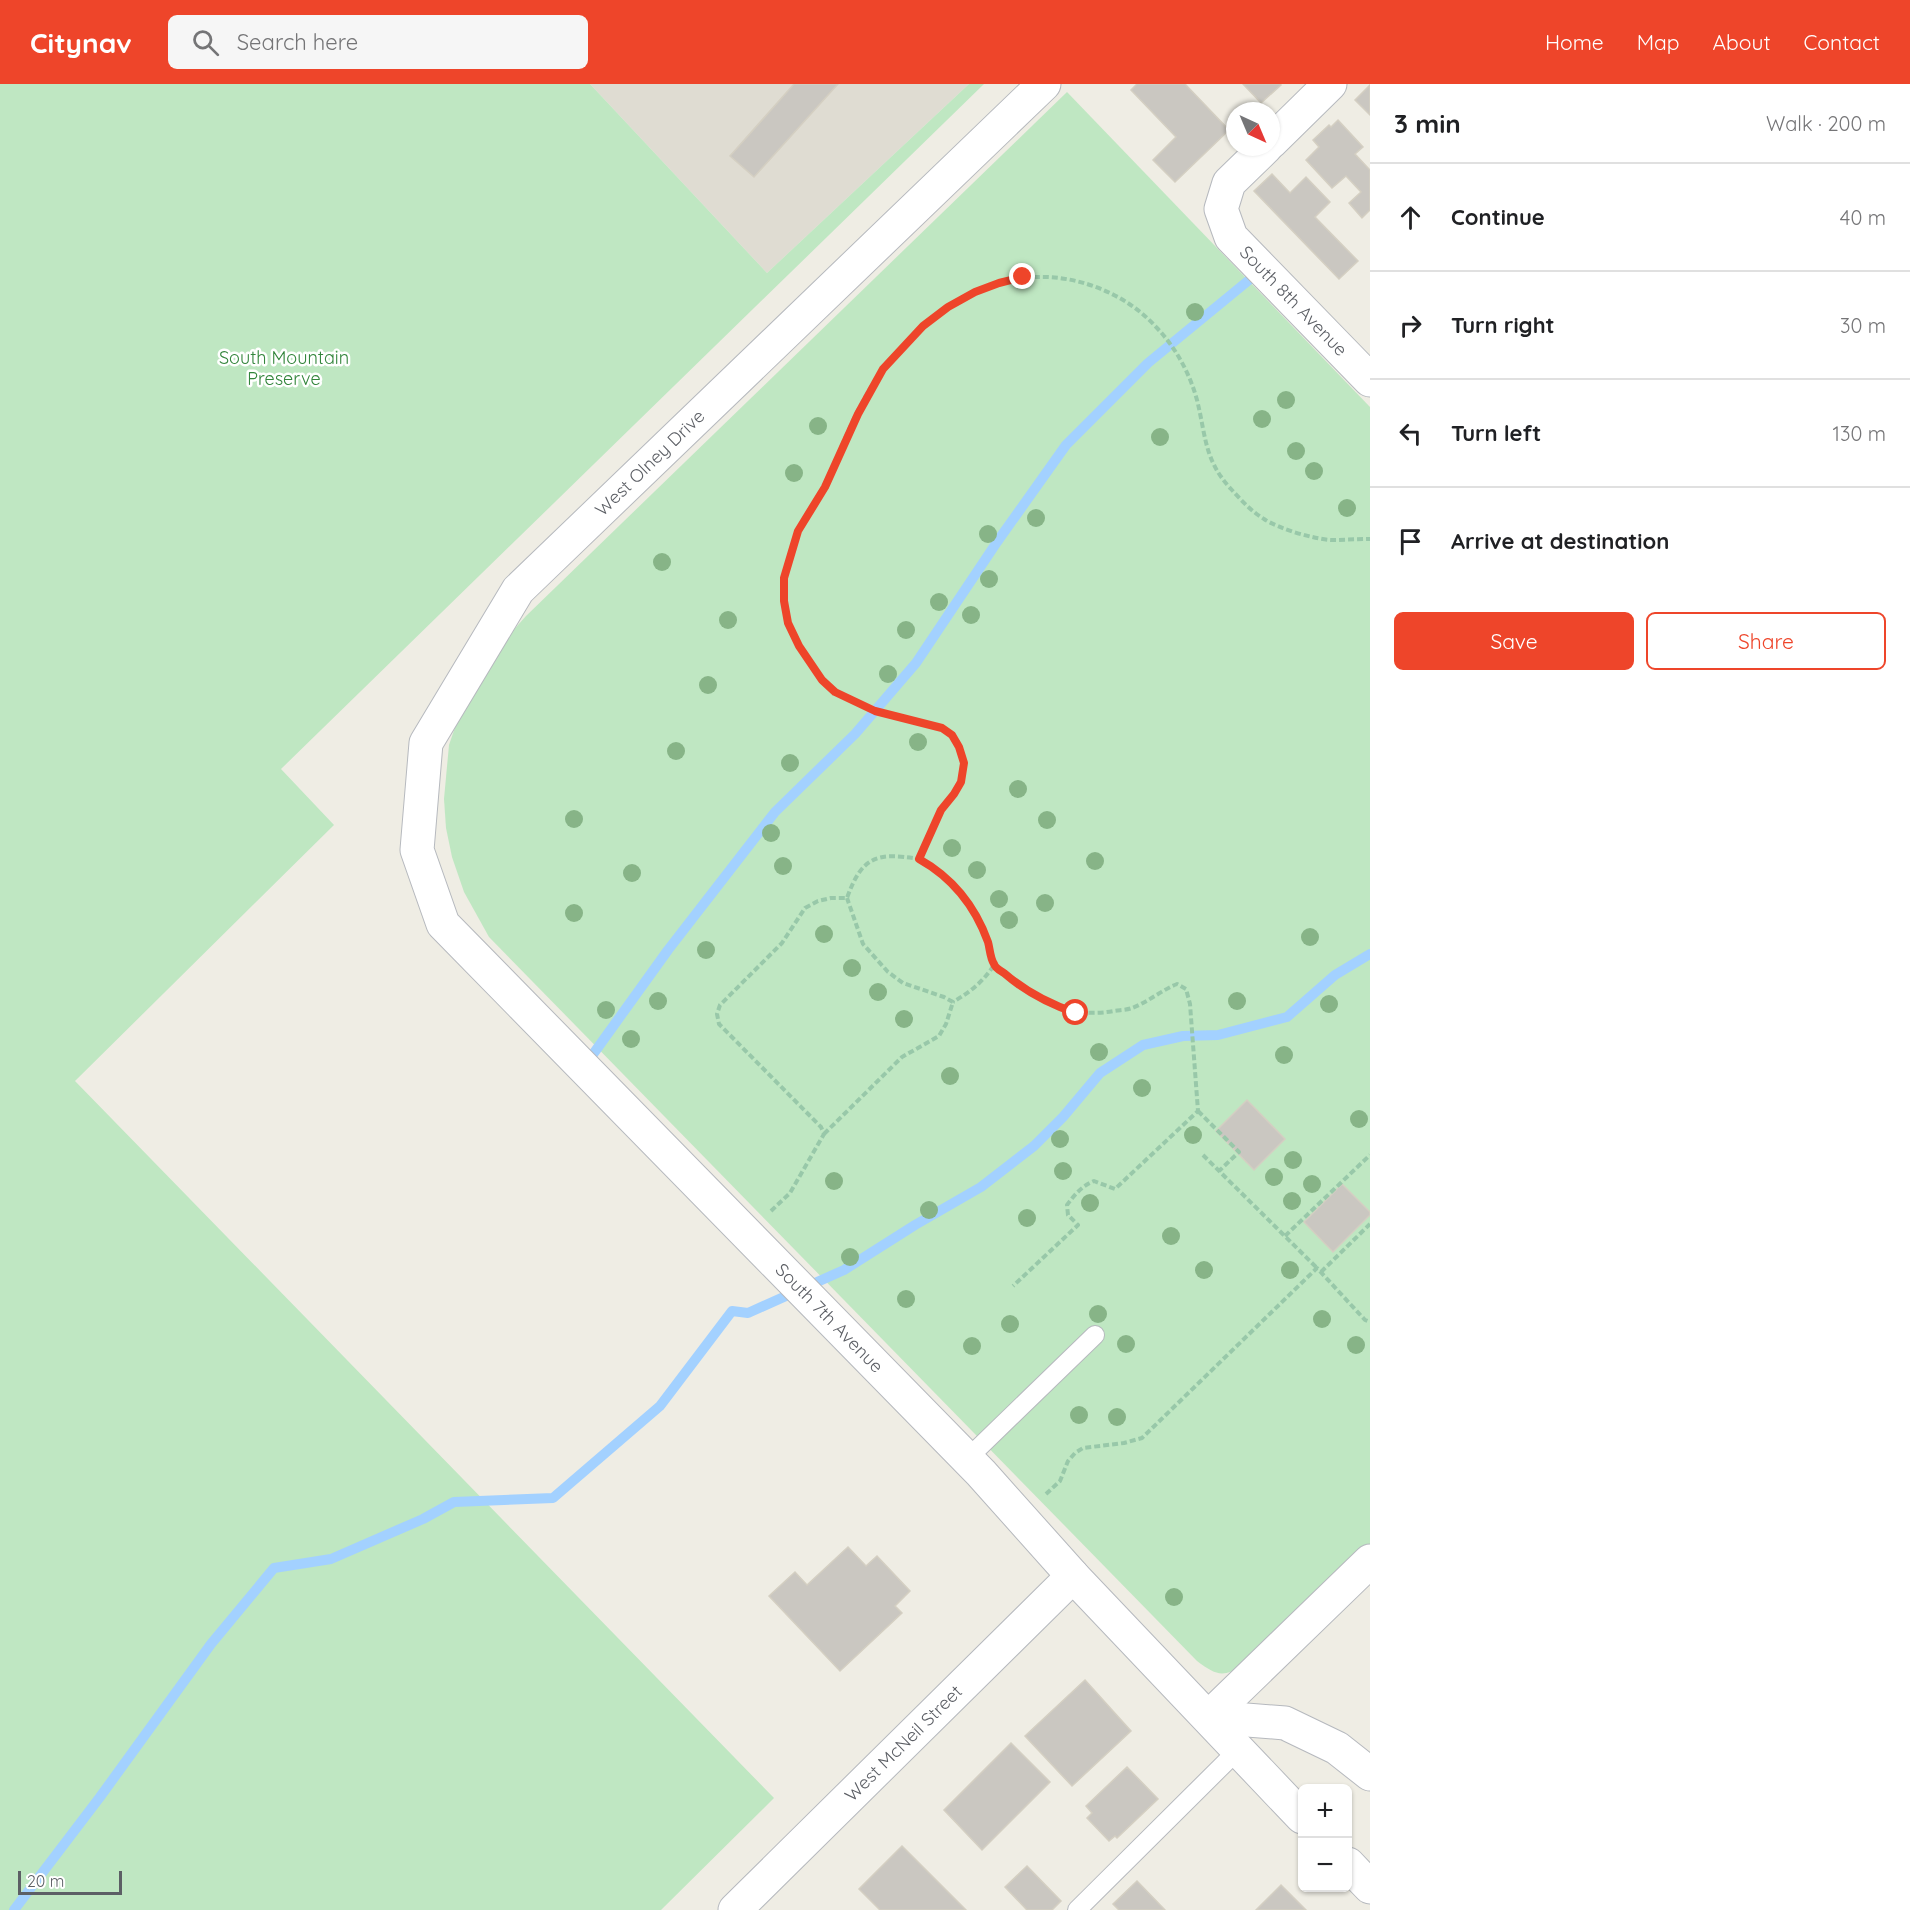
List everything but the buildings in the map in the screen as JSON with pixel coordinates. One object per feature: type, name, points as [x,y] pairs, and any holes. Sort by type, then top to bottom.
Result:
[{"type":"street","name":"West Olney Drive","points":[[443,924],[417,850],[426,743],[518,590],[1044,84]]},
{"type":"street","points":[[1280,133],[1330,84]]},
{"type":"street","name":"South 8th Avenue","points":[[1257,156],[1229,183],[1221,209],[1231,237],[1370,380]]},
{"type":"street","name":"South 7th Avenue","points":[[443,924],[968,1460],[1073,1576],[1298,1813]]},
{"type":"street","points":[[1209,1717],[1370,1561]]},
{"type":"street","name":"West McNeil Street","points":[[735,1910],[1073,1576]]},
{"type":"street","points":[[1209,1717],[1285,1723],[1337,1748],[1370,1774]]},
{"type":"street","points":[[1352,1869],[1370,1887]]},
{"type":"lane","points":[[968,1460],[1095,1335]]},
{"type":"lane","points":[[1077,1910],[1238,1750]]},
{"type":"path","points":[[919,859],[941,810],[961,782],[964,763],[959,747],[952,735],[942,728],[875,711],[835,692],[822,680],[799,646],[788,623],[784,601],[784,578],[798,531],[825,487],[853,423],[883,369],[923,326],[948,307],[975,292],[999,283],[1023,277],[1046,275],[1074,279],[1115,294],[1157,327],[1176,352],[1187,371],[1196,397],[1210,459],[1219,476],[1232,490],[1264,519],[1285,528],[1329,540],[1370,539]]},
{"type":"path","points":[[953,1002],[903,983],[888,972],[863,944],[847,898],[861,868],[874,859],[886,856],[919,859],[935,868],[966,898],[979,919],[994,965],[1032,994],[1054,1006],[1076,1013],[1104,1013],[1131,1008],[1177,984],[1186,989],[1190,1004],[1198,1111],[1239,1152],[1219,1171]]},
{"type":"path","points":[[824,1134],[821,1127],[719,1024],[717,1014],[720,1005],[782,943],[805,909],[818,901],[847,898]]},
{"type":"path","points":[[768,1213],[790,1193],[824,1134],[902,1057],[939,1036],[946,1024],[953,1002],[976,987],[994,965]]},
{"type":"path","points":[[1013,1286],[1077,1225],[1068,1215],[1067,1205],[1075,1193],[1094,1181],[1115,1190],[1198,1111]]},
{"type":"path","points":[[1203,1155],[1321,1272],[1365,1320],[1370,1322]]},
{"type":"path","points":[[1285,1236],[1370,1155]]},
{"type":"path","points":[[1321,1272],[1370,1224]]},
{"type":"path","points":[[1046,1495],[1060,1481],[1068,1461],[1083,1448],[1124,1443],[1142,1438],[1317,1268]]},
{"type":"shaded area","points":[[590,84],[969,84],[767,273]]},
{"type":"green space","name":"South Mountain Preserve","points":[[0,84],[590,84],[767,273],[969,84],[984,84],[281,769],[334,825],[75,1081],[774,1798],[661,1910],[0,1910]]},
{"type":"green space","points":[[1067,92],[1370,407],[1370,1544],[1244,1666],[1225,1673],[1210,1670],[1197,1661],[489,937],[464,892],[452,857],[446,828],[444,799],[449,745],[462,707],[479,669],[526,616]]},
{"type":"waterway","points":[[586,1064],[668,950],[775,812],[855,734],[916,663],[997,542],[1066,445],[1148,363],[1260,271]]},
{"type":"waterway","points":[[14,1910],[100,1797],[211,1644],[274,1568],[331,1559],[423,1519],[454,1502],[553,1498],[660,1406],[732,1311],[748,1313],[844,1270],[981,1187],[1034,1146],[1063,1117],[1100,1073],[1143,1045],[1183,1036],[1218,1035],[1287,1017],[1335,975],[1370,954]]},
{"type":"route","points":[[1023,277],[975,292],[948,307],[923,326],[883,369],[868,393],[825,487],[798,531],[784,578],[784,601],[788,623],[799,646],[822,680],[835,692],[875,711],[942,728],[952,735],[964,763],[961,782],[941,810],[919,859],[935,868],[966,898],[979,919],[994,965],[1032,994],[1054,1006],[1076,1013]]}]
